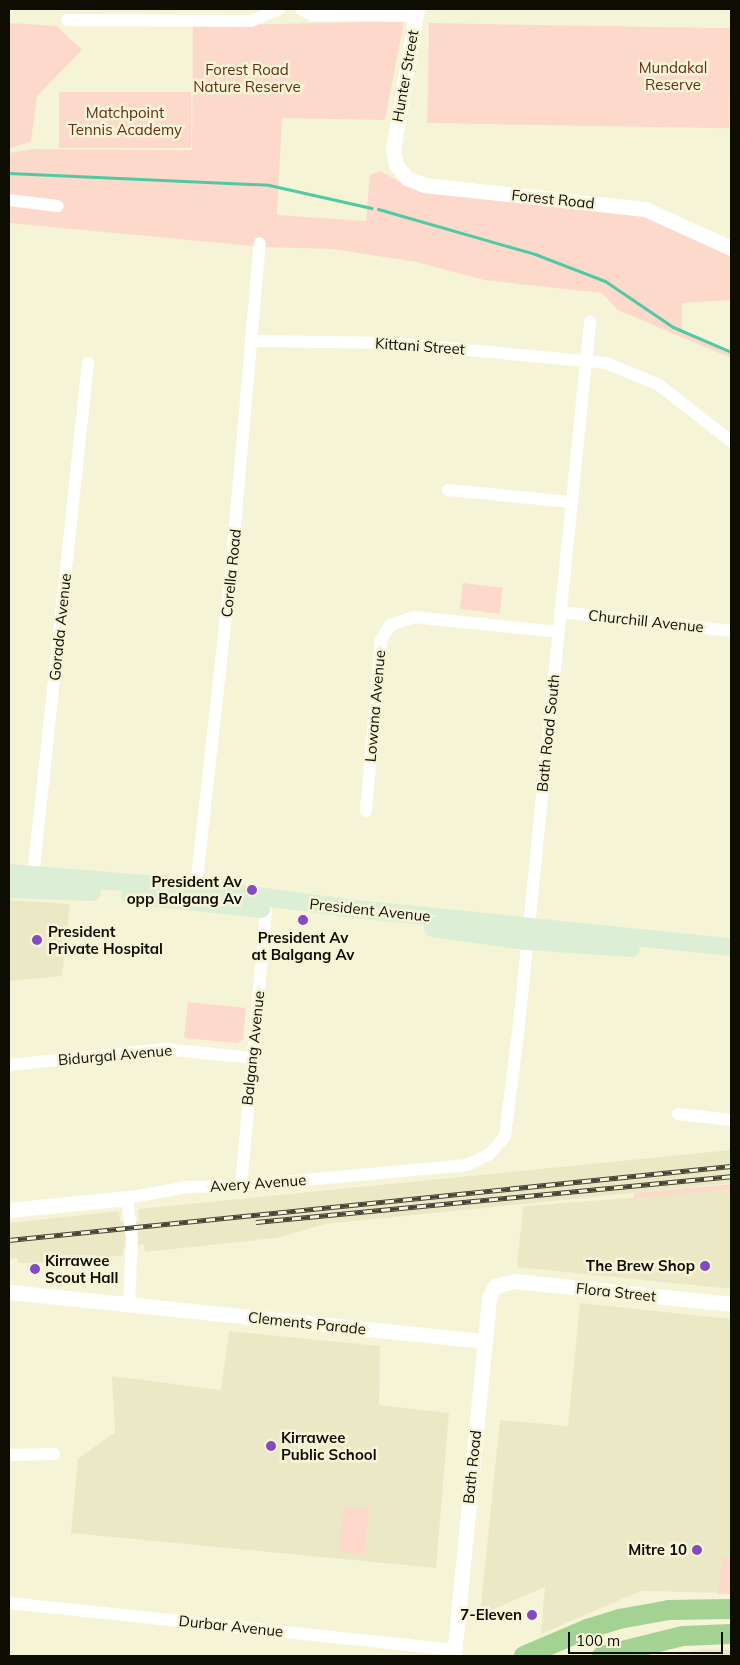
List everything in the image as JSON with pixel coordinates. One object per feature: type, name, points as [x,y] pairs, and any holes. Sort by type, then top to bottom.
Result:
[{"type":"highway","points":[[524,1656],[587,1629],[618,1619],[668,1610],[731,1609]]},
{"type":"highway","points":[[602,1656],[674,1637],[731,1634]]},
{"type":"main road","name":"President Avenue","points":[[9,873],[32,883]]},
{"type":"main road","name":"President Avenue","points":[[9,889],[32,883],[195,895],[731,958]]},
{"type":"main road","name":"President Avenue","points":[[195,895],[266,910],[526,934],[731,947]]},
{"type":"street","points":[[67,20],[251,21],[279,9]]},
{"type":"street","points":[[302,9],[312,15],[417,13]]},
{"type":"street","name":"Hunter Street","points":[[393,144],[417,13]]},
{"type":"street","name":"Forest Road","points":[[393,144],[398,170],[418,184],[645,208],[731,248]]},
{"type":"street","points":[[9,200],[58,206]]},
{"type":"street","name":"Corella Road","points":[[195,895],[253,341],[260,243]]},
{"type":"street","name":"Bath Road South","points":[[501,1143],[506,1128],[518,1034],[526,934],[590,322]]},
{"type":"street","name":"Kittani Street","points":[[253,341],[394,343],[606,363],[652,381],[731,441]]},
{"type":"street","name":"Gorada Avenue","points":[[32,883],[88,363]]},
{"type":"street","points":[[448,490],[571,502]]},
{"type":"street","name":"Churchill Avenue","points":[[560,612],[731,631]]},
{"type":"street","name":"Lowana Avenue","points":[[366,811],[381,640],[390,625],[414,617],[558,632]]},
{"type":"street","name":"Balgang Avenue","points":[[241,1186],[266,910]]},
{"type":"street","name":"Bidurgal Avenue","points":[[9,1065],[165,1049],[252,1058]]},
{"type":"street","points":[[678,1114],[731,1120]]},
{"type":"street","name":"Avery Avenue","points":[[9,1210],[128,1204],[187,1187],[241,1186],[467,1165],[484,1158],[501,1143]]},
{"type":"street","points":[[128,1204],[132,1252],[129,1303]]},
{"type":"street","name":"Flora Street","points":[[501,1282],[523,1281],[731,1304]]},
{"type":"street","name":"Bath Road","points":[[454,1653],[489,1298],[501,1282]]},
{"type":"street","name":"Clements Parade","points":[[9,1292],[484,1341]]},
{"type":"street","points":[[9,1454],[54,1454]]},
{"type":"street","name":"Durbar Avenue","points":[[9,1603],[454,1653]]},
{"type":"shaded area","name":"President Private Hospital","points":[[9,900],[70,904],[62,976],[9,981]]},
{"type":"shaded area","points":[[731,1150],[731,1183],[325,1224],[276,1238],[145,1252],[144,1244],[123,1248],[123,1255],[53,1263],[18,1263],[17,1258],[9,1259],[9,1223],[119,1211],[120,1222],[139,1221],[138,1209]]},
{"type":"shaded area","points":[[731,1190],[731,1289],[517,1267],[523,1206]]},
{"type":"shaded area","points":[[580,1303],[731,1319],[731,1593],[641,1591],[541,1634],[545,1587],[480,1615],[500,1420],[568,1426]]},
{"type":"shaded area","name":"Kirrawee Public School","points":[[229,1331],[380,1346],[379,1405],[449,1413],[436,1568],[71,1533],[78,1459],[115,1432],[112,1376],[221,1390]]},
{"type":"shaded area","points":[[703,1649],[731,1650],[731,1656],[669,1656]]},
{"type":"green space","name":"Forest Road Nature Reserve","points":[[404,21],[385,120],[282,118],[277,215],[366,221],[370,175],[380,171],[411,188],[645,211],[731,255],[731,300],[682,303],[682,330],[731,351],[731,358],[618,310],[602,293],[484,280],[417,262],[333,249],[264,247],[9,223],[9,153],[33,149],[192,150],[193,26]]},
{"type":"green space","points":[[9,23],[57,26],[82,50],[37,96],[31,141],[9,149]]},
{"type":"green space","name":"Mundakal Reserve","points":[[429,23],[731,28],[729,128],[427,123]]},
{"type":"green space","name":"Matchpoint Tennis Academy","points":[[59,92],[191,92],[191,148],[59,148]]},
{"type":"green space","points":[[463,583],[503,588],[500,614],[460,609]]},
{"type":"green space","points":[[188,1002],[246,1008],[243,1040],[237,1043],[184,1038]]},
{"type":"green space","points":[[731,1184],[731,1190],[634,1198],[634,1193]]},
{"type":"green space","points":[[344,1506],[370,1509],[364,1555],[338,1552]]},
{"type":"green space","points":[[722,1557],[731,1558],[731,1594],[718,1594]]},
{"type":"waterway","points":[[9,173],[269,185],[371,208]]},
{"type":"waterway","points":[[378,209],[535,254],[605,281],[673,327],[731,352]]},
{"type":"railway","points":[[9,1240],[731,1166]]},
{"type":"railway","points":[[256,1222],[731,1176]]},
{"type":"place","name":"President Av opp Balgang Av","points":[[252,890]]},
{"type":"place","name":"President Av at Balgang Av","points":[[303,920]]},
{"type":"place","name":"President Private Hospital","points":[[37,940]]},
{"type":"place","name":"The Brew Shop","points":[[705,1266]]},
{"type":"place","name":"Kirrawee Scout Hall","points":[[35,1269]]},
{"type":"place","name":"Kirrawee Public School","points":[[271,1446]]},
{"type":"place","name":"Mitre 10","points":[[697,1550]]},
{"type":"place","name":"7-Eleven","points":[[532,1615]]}]
